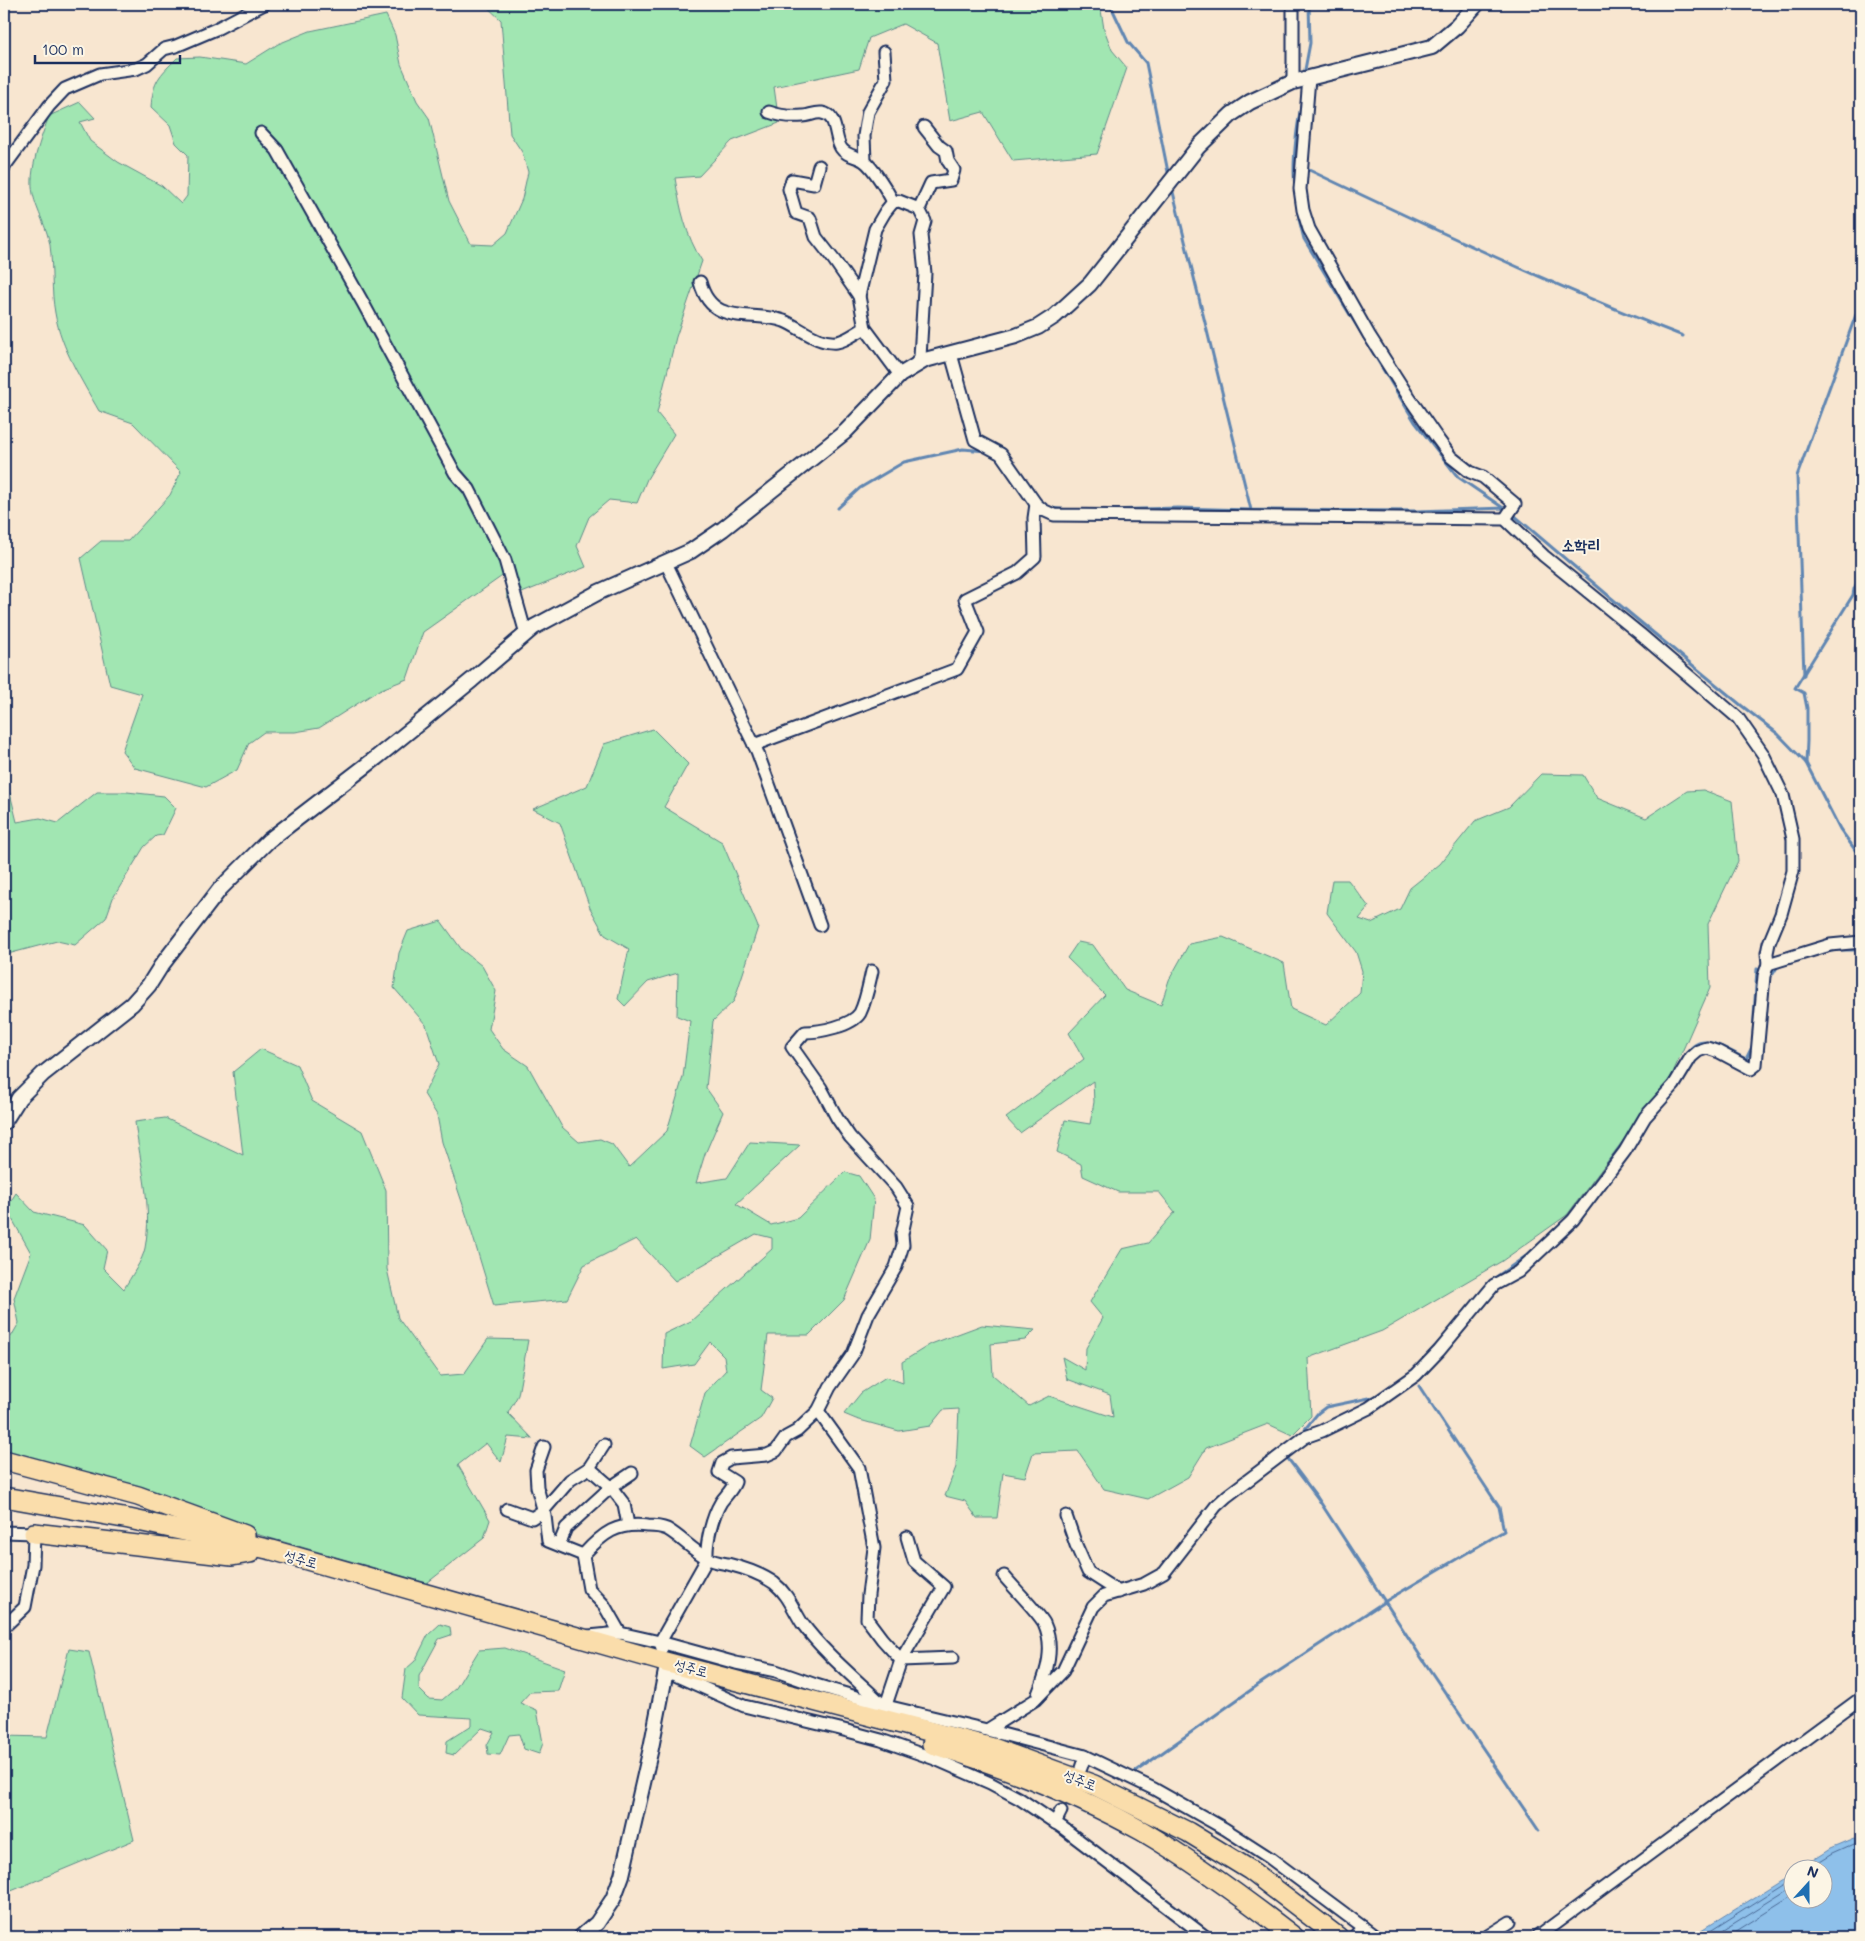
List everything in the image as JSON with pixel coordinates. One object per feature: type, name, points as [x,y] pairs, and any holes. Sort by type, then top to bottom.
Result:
[{"type":"highway","points":[[4,1460],[138,1496],[257,1539],[272,1550]]},
{"type":"highway","name":"성주로","points":[[4,1497],[129,1520],[272,1550],[578,1637],[665,1666],[884,1713],[993,1748],[1094,1785],[1188,1832],[1250,1870],[1338,1937]]},
{"type":"highway","name":"성주로","points":[[4,1505],[169,1534],[250,1553],[350,1580],[434,1607],[665,1666],[886,1730],[983,1761],[1052,1788],[1141,1831],[1173,1850],[1244,1899],[1294,1937]]},
{"type":"highway","points":[[34,1533],[232,1556],[250,1553]]},
{"type":"street","points":[[4,167],[49,106],[65,89],[100,74],[136,70],[148,64],[164,49],[176,46],[216,29],[264,4]]},
{"type":"street","points":[[1293,4],[1301,80],[1303,138],[1300,189],[1303,210],[1309,229],[1369,334],[1408,396],[1451,457],[1470,472],[1483,477],[1515,504],[1505,519]]},
{"type":"street","points":[[4,1122],[19,1098],[43,1074],[132,1004],[149,985],[161,966],[220,889],[268,841],[384,752],[534,627],[599,592],[691,551],[723,529],[845,432],[900,376],[925,360],[1016,336],[1038,327],[1055,316],[1090,284],[1198,148],[1232,114],[1250,102],[1301,80],[1432,46],[1456,26],[1477,4]]},
{"type":"street","points":[[865,161],[864,136],[868,112],[886,80],[884,52]]},
{"type":"street","points":[[769,112],[783,116],[805,116],[822,113],[829,116],[835,127],[841,148],[850,155],[865,161],[893,202]]},
{"type":"street","points":[[919,209],[931,182],[951,180],[954,170],[948,161],[946,151],[939,146],[924,127]]},
{"type":"street","points":[[261,133],[277,150],[455,473],[468,489],[505,560],[526,634]]},
{"type":"street","points":[[819,166],[814,184],[792,180],[788,189],[796,213],[810,218],[816,236],[859,296]]},
{"type":"street","points":[[900,376],[864,328],[859,296],[875,229],[893,202],[899,201],[919,209],[925,222],[921,235],[925,273],[920,357],[914,367]]},
{"type":"street","points":[[700,282],[703,293],[709,301],[735,316],[782,320],[827,342],[839,342],[864,328]]},
{"type":"street","points":[[951,354],[975,440],[1002,454],[1036,504],[1054,515],[1505,519],[1544,556],[1640,634],[1738,718],[1763,754],[1783,795],[1793,839],[1793,871],[1781,914],[1767,953],[1768,964],[1764,976],[1756,1065],[1751,1069],[1719,1052],[1707,1048],[1698,1051],[1691,1057],[1674,1085],[1645,1117],[1625,1151],[1573,1220],[1518,1272],[1494,1285],[1439,1351],[1416,1375],[1369,1408],[1322,1431],[1305,1437],[1216,1506],[1164,1573],[1144,1584],[1104,1596],[1093,1607],[1063,1671],[1035,1700],[987,1730]]},
{"type":"street","points":[[754,744],[957,669],[978,632],[965,599],[1018,573],[1035,557],[1034,518],[1036,504]]},
{"type":"street","points":[[666,563],[754,744],[820,926]]},
{"type":"street","points":[[1768,964],[1830,945],[1861,942]]},
{"type":"street","points":[[581,1937],[597,1923],[611,1903],[622,1875],[651,1748],[665,1666],[660,1642],[707,1559],[706,1544],[714,1518],[722,1501],[735,1482],[719,1472],[722,1463],[731,1458],[767,1455],[776,1451],[786,1437],[797,1432],[818,1411],[830,1387],[852,1354],[868,1315],[896,1268],[903,1245],[902,1234],[908,1206],[896,1187],[850,1137],[837,1118],[821,1088],[792,1047],[805,1032],[816,1032],[846,1024],[859,1014],[872,971]]},
{"type":"street","points":[[818,1411],[859,1468],[874,1548],[867,1619],[901,1660]]},
{"type":"street","points":[[508,1509],[532,1518],[544,1510],[570,1480],[588,1468],[604,1445]]},
{"type":"street","points":[[544,1447],[536,1470],[537,1487],[544,1510],[548,1541],[583,1555]]},
{"type":"street","points":[[588,1468],[611,1487],[624,1504],[628,1525]]},
{"type":"street","points":[[559,1545],[566,1528],[611,1487],[632,1473]]},
{"type":"street","points":[[1066,1516],[1088,1572],[1119,1592]]},
{"type":"street","points":[[583,1555],[596,1540],[609,1531],[628,1525],[665,1528],[707,1559],[761,1575],[775,1584],[791,1601],[802,1622],[884,1713]]},
{"type":"street","points":[[4,1532],[34,1533],[33,1565],[25,1607],[4,1627]]},
{"type":"street","points":[[884,1713],[901,1660],[944,1587],[914,1560],[907,1537]]},
{"type":"street","points":[[583,1555],[589,1589],[608,1611],[620,1633]]},
{"type":"street","points":[[1004,1576],[1044,1623],[1050,1649],[1043,1682],[1035,1700]]},
{"type":"street","points":[[578,1637],[620,1633],[660,1642],[736,1663],[776,1671],[884,1713],[987,1730],[1084,1756],[1154,1789],[1225,1829],[1290,1871],[1376,1937]]},
{"type":"street","points":[[901,1660],[952,1658]]},
{"type":"street","points":[[665,1666],[744,1706],[881,1740],[943,1762],[990,1783],[1020,1799],[1055,1823],[1206,1937]]},
{"type":"street","points":[[1537,1937],[1861,1698]]},
{"type":"street","points":[[1080,1768],[1084,1756]]},
{"type":"street","points":[[1055,1823],[1062,1811]]},
{"type":"street","points":[[1486,1937],[1510,1922]]},
{"type":"street","points":[[1354,1937],[1363,1927]]},
{"type":"green space","points":[[484,4],[1100,4],[1104,29],[1112,50],[1127,68],[1097,154],[1013,161],[983,112],[950,121],[937,43],[903,24],[869,38],[859,69],[774,87],[779,123],[732,141],[699,176],[675,178],[684,221],[702,261],[676,337],[657,413],[674,434],[647,479],[637,503],[609,500],[589,517],[577,546],[586,567],[507,599],[505,574],[423,632],[407,679],[379,690],[319,728],[295,732],[264,732],[249,743],[237,770],[206,787],[135,768],[122,751],[142,694],[110,685],[81,558],[101,541],[128,541],[170,495],[181,472],[133,423],[99,411],[73,364],[62,339],[54,305],[50,245],[35,201],[32,185],[36,155],[49,116],[80,102],[95,118],[80,122],[90,141],[118,162],[162,186],[181,204],[187,196],[188,155],[176,143],[170,125],[151,107],[155,85],[177,58],[200,57],[246,64],[278,44],[310,31],[386,15],[395,35],[401,64],[417,101],[429,118],[449,201],[471,244],[493,245],[507,233],[522,199],[528,172],[522,152],[510,134],[501,20]]},
{"type":"green space","points":[[653,729],[688,764],[664,807],[722,842],[758,927],[734,1001],[713,1021],[706,1088],[723,1112],[705,1154],[696,1183],[727,1178],[750,1142],[800,1145],[736,1204],[771,1225],[798,1218],[845,1172],[859,1176],[874,1199],[870,1240],[844,1300],[809,1335],[768,1335],[761,1390],[772,1398],[761,1418],[705,1457],[690,1446],[705,1393],[726,1370],[724,1356],[710,1342],[694,1364],[663,1369],[664,1334],[691,1321],[772,1249],[772,1238],[756,1234],[675,1281],[636,1239],[584,1265],[567,1299],[494,1306],[442,1142],[437,1115],[424,1094],[439,1064],[426,1025],[394,988],[399,953],[408,931],[441,921],[462,950],[482,966],[496,991],[489,1029],[503,1049],[528,1066],[562,1127],[579,1142],[600,1139],[612,1144],[629,1167],[667,1131],[683,1077],[690,1021],[677,1016],[678,973],[648,982],[625,1006],[618,999],[629,949],[605,935],[590,908],[560,823],[533,809],[587,786],[604,744]]},
{"type":"green space","points":[[1541,774],[1583,775],[1597,798],[1646,818],[1687,791],[1703,790],[1732,801],[1738,861],[1708,924],[1710,988],[1671,1077],[1567,1215],[1502,1261],[1382,1331],[1308,1358],[1311,1416],[1292,1435],[1268,1424],[1206,1448],[1188,1477],[1148,1499],[1104,1489],[1078,1451],[1033,1453],[1025,1477],[1003,1473],[997,1518],[977,1518],[965,1501],[945,1496],[956,1467],[959,1409],[943,1410],[930,1426],[899,1431],[844,1414],[861,1393],[886,1377],[903,1383],[902,1362],[931,1344],[982,1325],[1035,1330],[1025,1340],[991,1344],[993,1375],[1029,1406],[1049,1396],[1113,1417],[1110,1395],[1067,1379],[1062,1357],[1085,1370],[1086,1348],[1103,1318],[1090,1302],[1122,1249],[1148,1243],[1175,1212],[1159,1192],[1118,1192],[1083,1176],[1081,1164],[1057,1152],[1065,1120],[1090,1124],[1094,1102],[1093,1081],[1020,1133],[1006,1118],[1084,1059],[1069,1033],[1105,995],[1067,958],[1078,942],[1093,945],[1125,990],[1161,1005],[1169,980],[1189,944],[1223,937],[1284,963],[1291,1009],[1326,1025],[1360,993],[1362,971],[1356,952],[1327,913],[1332,880],[1348,880],[1369,907],[1359,919],[1371,923],[1400,909],[1410,888],[1440,864],[1475,821],[1509,807]]},
{"type":"green space","points":[[4,782],[10,793],[17,822],[40,818],[58,823],[97,792],[127,792],[164,796],[176,808],[163,835],[156,836],[144,847],[113,898],[106,918],[75,945],[57,941],[4,955]]},
{"type":"green space","points":[[261,1049],[297,1065],[312,1101],[362,1131],[386,1190],[387,1269],[398,1318],[440,1376],[464,1374],[488,1339],[528,1340],[518,1395],[508,1413],[533,1439],[508,1437],[501,1462],[486,1443],[458,1465],[490,1520],[484,1538],[427,1583],[4,1462],[4,1349],[19,1323],[14,1298],[31,1253],[6,1208],[16,1193],[34,1212],[85,1225],[107,1250],[103,1268],[124,1289],[142,1258],[147,1232],[147,1201],[135,1122],[165,1118],[243,1155],[233,1072]]},
{"type":"green space","points":[[440,1624],[450,1627],[451,1635],[439,1639],[419,1676],[419,1689],[429,1699],[442,1700],[456,1688],[479,1650],[505,1648],[565,1669],[558,1691],[530,1692],[520,1703],[537,1710],[543,1743],[539,1754],[524,1749],[519,1734],[509,1735],[500,1755],[488,1754],[487,1745],[494,1732],[482,1728],[454,1755],[446,1753],[447,1741],[472,1725],[472,1718],[418,1715],[402,1698],[406,1669],[415,1661],[428,1635]]},
{"type":"green space","points":[[69,1649],[89,1652],[134,1840],[4,1894],[4,1736],[47,1737]]},
{"type":"water","points":[[1861,1836],[1861,1937],[1691,1937],[1782,1880],[1782,1908],[1832,1908],[1832,1858],[1816,1858],[1830,1849]]},
{"type":"waterway","points":[[1110,4],[1128,42],[1146,63],[1169,177]]},
{"type":"waterway","points":[[1304,75],[1310,43],[1309,4]]},
{"type":"waterway","points":[[1302,101],[1296,137],[1294,170],[1296,204],[1304,239],[1415,422],[1458,477],[1515,516],[1610,597],[1778,734],[1806,763],[1840,829],[1861,858]]},
{"type":"waterway","points":[[1309,170],[1542,278],[1683,336]]},
{"type":"waterway","points":[[1172,188],[1251,510],[1417,511],[1505,508]]},
{"type":"waterway","points":[[1804,675],[1797,476],[1861,301]]},
{"type":"waterway","points":[[838,508],[860,488],[904,462],[963,449],[986,451]]},
{"type":"waterway","points":[[1050,508],[1069,510]]},
{"type":"waterway","points":[[1105,510],[1178,508],[1251,510]]},
{"type":"waterway","points":[[1806,763],[1807,708],[1804,693],[1795,688],[1853,595],[1861,575]]},
{"type":"waterway","points":[[1827,952],[1861,950]]},
{"type":"waterway","points":[[1753,1033],[1757,969],[1773,974],[1779,964]]},
{"type":"waterway","points":[[1686,1055],[1692,1047],[1706,1042],[1722,1047],[1746,1059],[1753,1045]]},
{"type":"waterway","points":[[1609,1162],[1622,1145]]},
{"type":"waterway","points":[[1492,1280],[1537,1246]]},
{"type":"waterway","points":[[1430,1352],[1441,1340]]},
{"type":"waterway","points":[[1135,1772],[1258,1685],[1384,1602],[1504,1531],[1499,1507],[1419,1386]]},
{"type":"waterway","points":[[1305,1429],[1318,1413],[1326,1407],[1379,1396]]},
{"type":"waterway","points":[[1286,1456],[1317,1497],[1421,1657],[1539,1831]]},
{"type":"district","name":"소학리","points":[[1581,545]]}]
